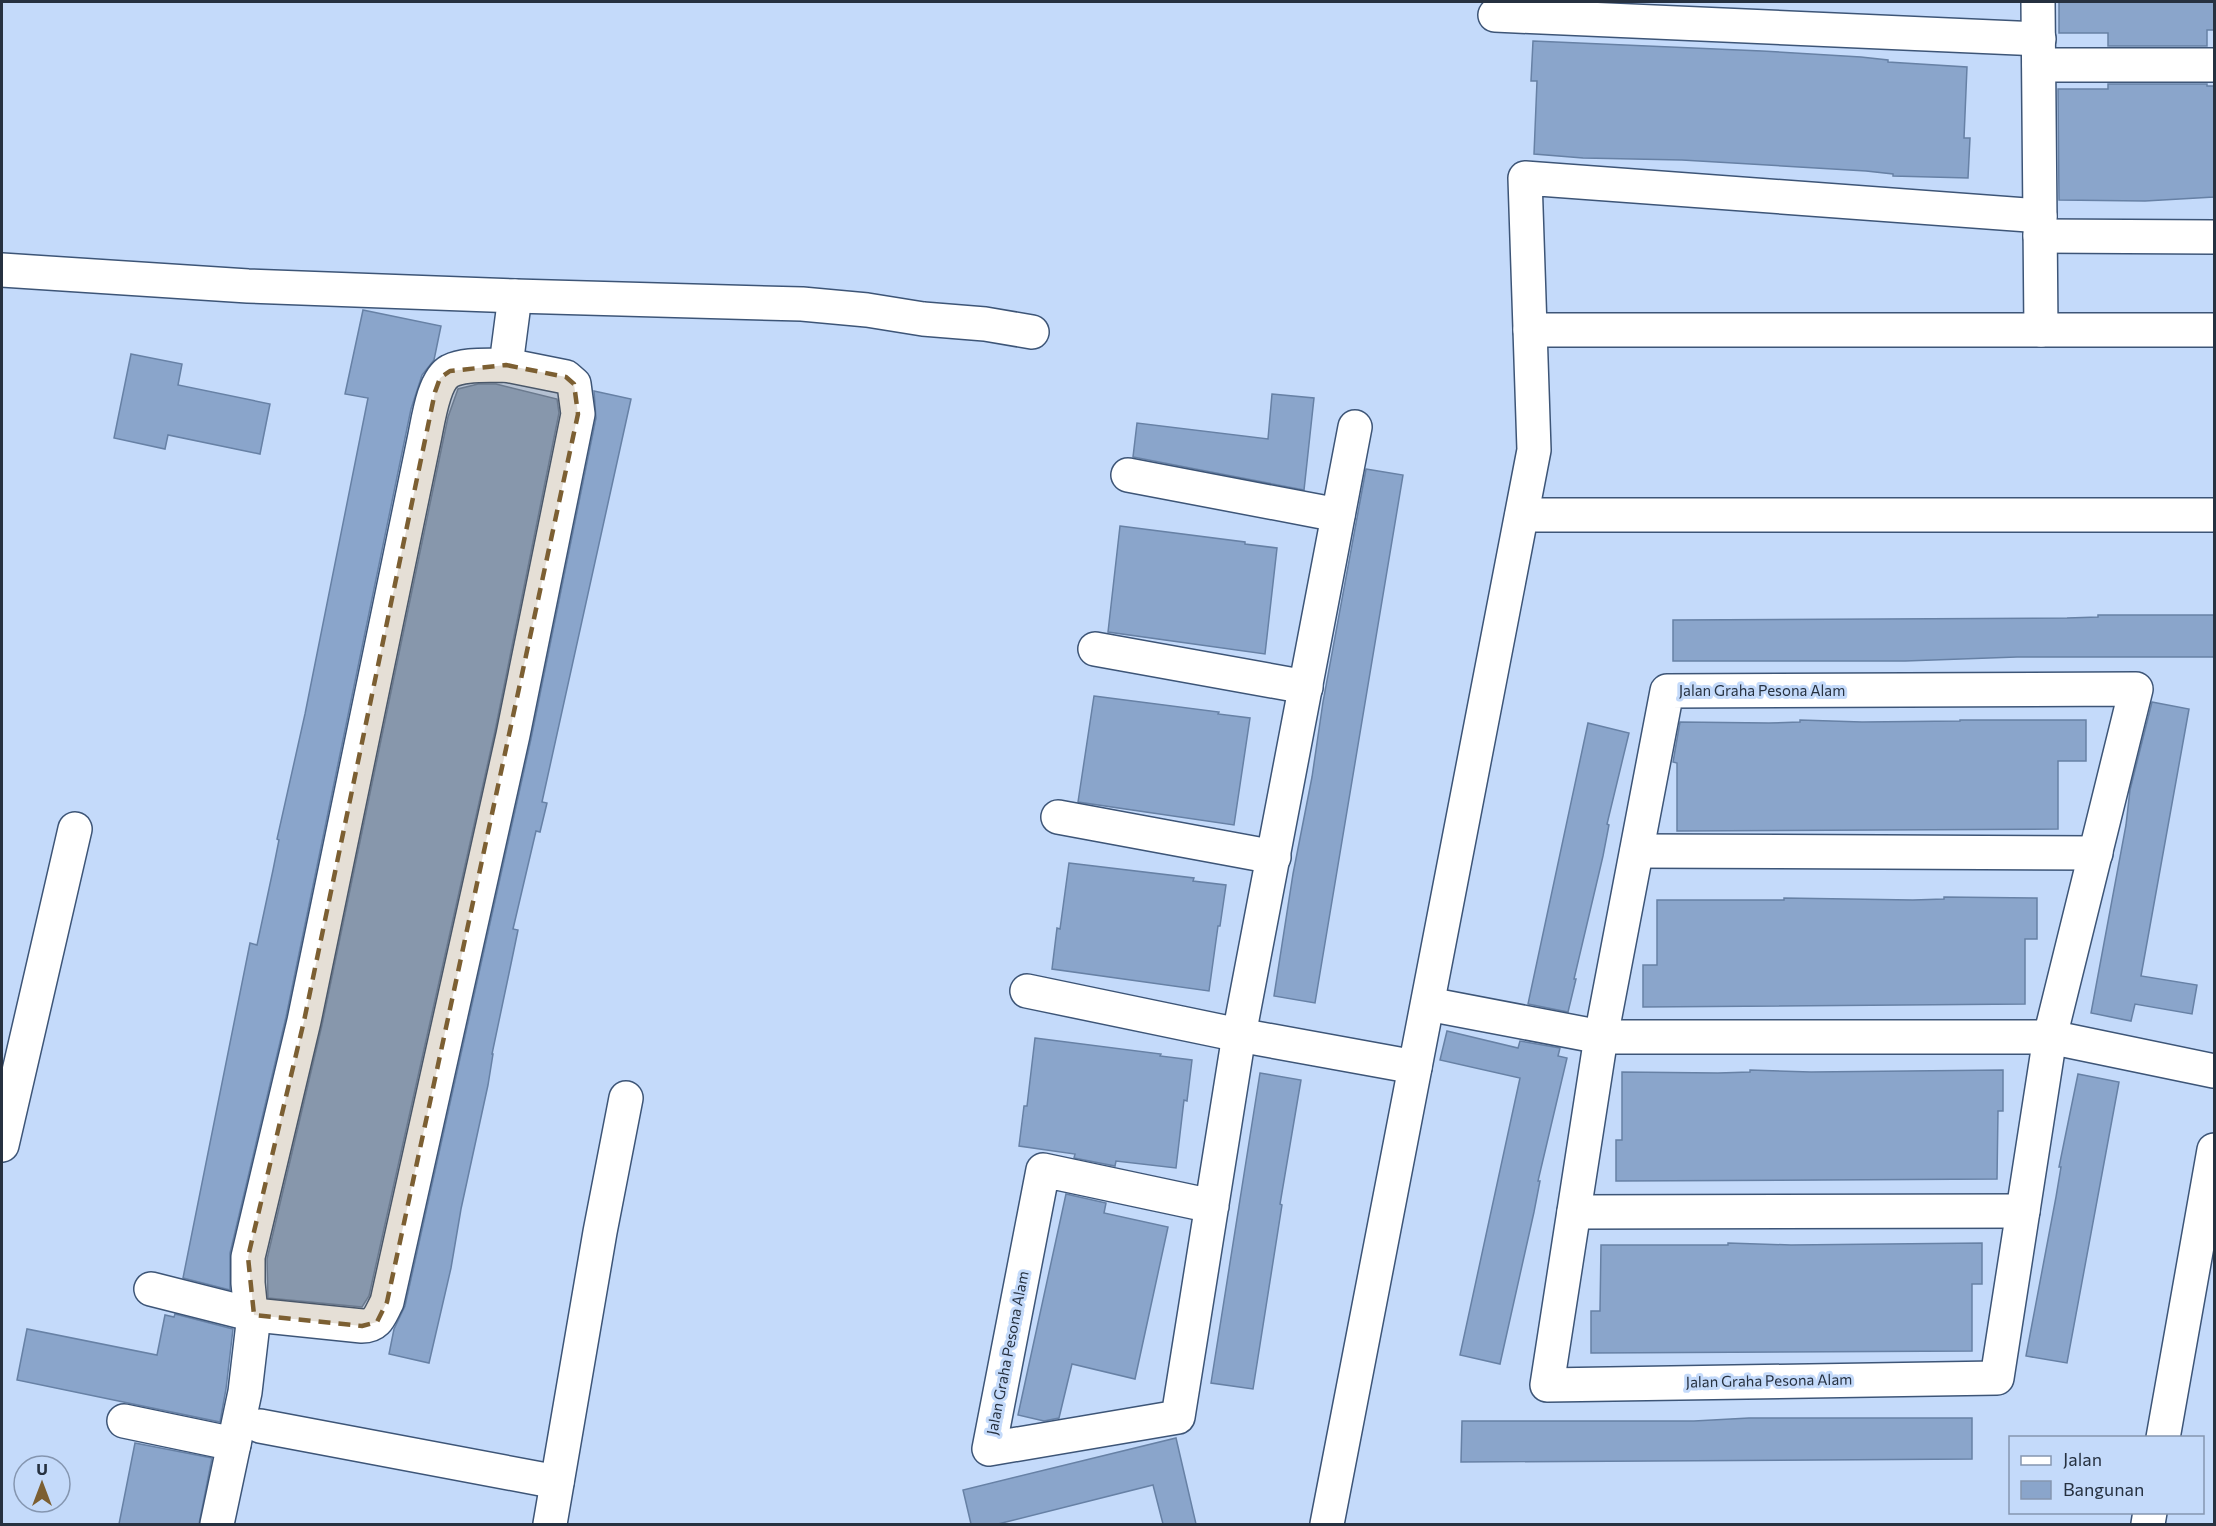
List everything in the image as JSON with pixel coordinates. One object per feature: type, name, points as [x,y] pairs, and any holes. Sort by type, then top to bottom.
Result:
[{"type":"street","points":[[2038,2],[2041,330]]},
{"type":"street","points":[[1495,15],[1566,10],[2039,52],[2214,65]]},
{"type":"street","points":[[1327,1524],[1534,450],[1525,178],[2040,226],[2214,237]]},
{"type":"street","points":[[2,270],[248,286],[802,304],[985,324],[1032,332]]},
{"type":"street","points":[[506,365],[515,296]]},
{"type":"street","points":[[1530,330],[2214,330]]},
{"type":"street","points":[[151,1289],[254,1315],[370,1326],[377,1322],[387,1302],[513,735],[578,414],[574,384],[566,377],[506,365],[465,367],[450,371],[440,378],[435,392],[304,1021],[248,1257],[250,1303],[254,1315],[245,1392],[218,1524]]},
{"type":"street","name":"Jalan Graha Pesona Alam","points":[[1212,1206],[1043,1170],[989,1449],[1178,1417],[1212,1206],[1239,1035],[1355,427]]},
{"type":"street","points":[[1128,475],[1338,515]]},
{"type":"street","points":[[1522,515],[2214,515]]},
{"type":"street","points":[[1095,649],[1306,687]]},
{"type":"street","name":"Jalan Graha Pesona Alam","points":[[2136,689],[2050,1037],[1997,1378],[1547,1385],[1601,1037],[1636,851],[1667,691],[2136,689]]},
{"type":"street","points":[[1059,817],[1274,857]]},
{"type":"street","points":[[2,1145],[75,829]]},
{"type":"street","points":[[1636,851],[2096,853]]},
{"type":"street","points":[[1027,991],[1239,1035],[1415,1067]]},
{"type":"street","points":[[1428,1005],[1601,1037],[2050,1037],[2214,1071]]},
{"type":"street","points":[[550,1524],[600,1232],[627,1098]]},
{"type":"street","points":[[2163,1436],[2214,1150]]},
{"type":"street","points":[[1574,1212],[2023,1211]]},
{"type":"street","points":[[124,1421],[234,1444]]},
{"type":"street","points":[[261,1426],[557,1482]]},
{"type":"highlighted area","points":[[506,365],[566,377],[574,384],[578,414],[387,1302],[377,1322],[362,1326],[254,1315],[248,1257],[304,1021],[435,392],[440,378],[450,371]]},
{"type":"building","points":[[2059,2],[2214,2],[2214,30],[2207,30],[2207,46],[2108,46],[2108,33],[2059,33]]},
{"type":"building","points":[[1533,41],[1762,51],[1967,67],[1964,138],[1970,138],[1968,178],[1893,176],[1893,174],[1866,171],[1682,160],[1583,158],[1534,154],[1537,81],[1531,81]]},
{"type":"building","points":[[2108,84],[2207,84],[2207,86],[2214,86],[2214,197],[2145,201],[2059,200],[2058,89],[2108,89]]},
{"type":"building","points":[[363,310],[441,326],[434,360],[422,375],[411,409],[286,1017],[230,1253],[230,1290],[183,1278],[250,943],[257,945],[273,870],[279,840],[277,839],[305,714],[368,398],[345,394]]},
{"type":"building","points":[[131,354],[182,364],[178,385],[270,404],[260,454],[168,435],[165,449],[114,438]]},
{"type":"building","points":[[478,384],[496,384],[557,399],[559,413],[495,731],[369,1296],[362,1307],[268,1298],[267,1259],[322,1025],[448,417],[458,389]]},
{"type":"building","points":[[594,391],[631,399],[542,802],[547,803],[540,832],[536,831],[513,929],[518,930],[492,1054],[488,1085],[429,1363],[389,1354],[394,1329],[405,1306],[531,739],[596,418]]},
{"type":"building","points":[[1272,394],[1314,398],[1304,490],[1133,457],[1137,423],[1268,439]]},
{"type":"building","points":[[1366,469],[1403,475],[1315,1003],[1274,996],[1323,702]]},
{"type":"building","points":[[1120,526],[1277,548],[1265,654],[1108,632]]},
{"type":"building","points":[[2098,615],[2214,615],[2214,657],[1673,661],[1673,620],[2067,618],[2098,617]]},
{"type":"building","points":[[1094,696],[1250,718],[1234,825],[1078,802]]},
{"type":"building","points":[[2152,702],[2189,709],[2141,976],[2197,985],[2192,1014],[2135,1004],[2131,1021],[2091,1013],[2126,825],[2130,790]]},
{"type":"building","points":[[1800,720],[1862,722],[2086,720],[2086,761],[2058,761],[2058,829],[1677,831],[1677,763],[1673,762],[1680,722],[1769,723],[1800,722]]},
{"type":"building","points":[[1588,723],[1629,733],[1607,824],[1609,825],[1603,856],[1568,1012],[1528,1004]]},
{"type":"building","points":[[1069,863],[1194,878],[1193,881],[1226,885],[1209,991],[1052,969]]},
{"type":"building","points":[[1944,897],[2037,898],[2037,939],[2025,939],[2025,1004],[1643,1007],[1643,965],[1657,965],[1657,900],[1784,900],[1784,898],[1913,900],[1944,899]]},
{"type":"building","points":[[1447,1031],[1518,1048],[1520,1041],[1560,1048],[1558,1056],[1567,1058],[1538,1181],[1540,1181],[1534,1212],[1500,1364],[1460,1355],[1520,1078],[1440,1060]]},
{"type":"building","points":[[1035,1038],[1192,1060],[1187,1101],[1184,1100],[1176,1168],[1116,1161],[1115,1166],[1074,1158],[1075,1154],[1019,1146],[1024,1106],[1027,1106]]},
{"type":"building","points":[[1750,1070],[1811,1072],[2003,1070],[2003,1111],[1998,1111],[1997,1179],[1616,1181],[1616,1140],[1622,1140],[1622,1072],[1718,1073],[1750,1072]]},
{"type":"building","points":[[1260,1073],[1301,1080],[1253,1389],[1211,1383]]},
{"type":"building","points":[[2078,1074],[2119,1082],[2067,1363],[2026,1356],[2056,1197],[2061,1167],[2059,1167]]},
{"type":"building","points":[[1066,1194],[1106,1203],[1104,1213],[1168,1227],[1135,1379],[1072,1364],[1059,1418],[1044,1421],[1018,1415]]},
{"type":"building","points":[[1728,1243],[1791,1245],[1982,1243],[1982,1284],[1972,1284],[1972,1351],[1591,1353],[1591,1311],[1600,1311],[1601,1245],[1728,1245]]},
{"type":"building","points":[[175,1314],[233,1329],[220,1422],[17,1380],[27,1329],[157,1355],[165,1315],[174,1317]]},
{"type":"building","points":[[1749,1418],[1972,1418],[1972,1459],[1461,1462],[1462,1421],[1694,1421]]},
{"type":"building","points":[[1176,1438],[1196,1524],[1163,1524],[1153,1485],[998,1524],[971,1524],[963,1490]]},
{"type":"building","points":[[135,1443],[212,1458],[199,1524],[119,1524]]}]
